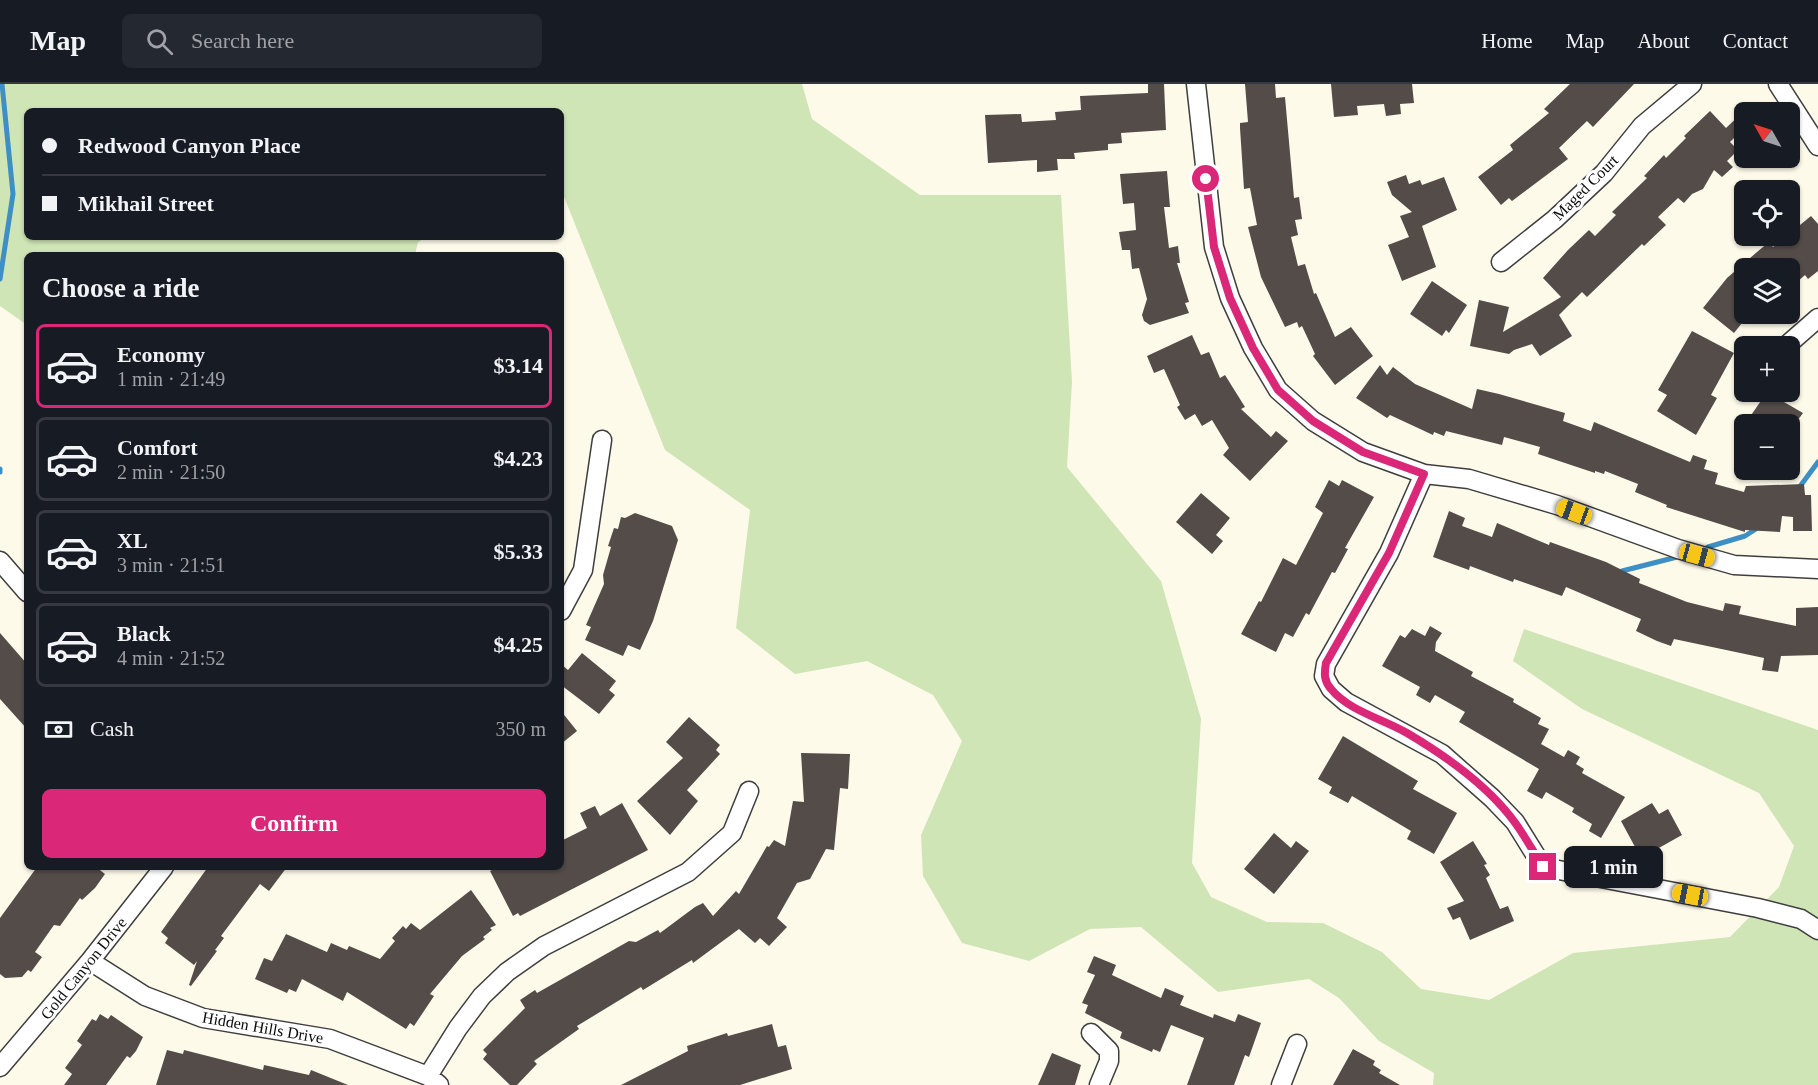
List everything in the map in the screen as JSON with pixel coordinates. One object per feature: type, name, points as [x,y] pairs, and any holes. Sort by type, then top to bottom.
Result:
[{"type":"street","points":[[1196,84],[1214,247],[1230,298],[1253,348],[1278,390],[1313,421],[1363,452],[1424,474],[1469,479],[1557,505],[1678,549],[1734,565],[1818,569]]},
{"type":"street","name":"Maged Court","points":[[1501,262],[1555,219],[1604,173],[1642,126],[1692,84]]},
{"type":"street","points":[[1778,84],[1818,146]]},
{"type":"street","points":[[1797,336],[1818,318]]},
{"type":"street","points":[[564,605],[583,570],[602,440]]},
{"type":"street","points":[[1424,474],[1389,553],[1326,663],[1324,676],[1331,689],[1346,702],[1442,754],[1466,774],[1515,822],[1543,867],[1758,908],[1801,919],[1818,930]]},
{"type":"street","points":[[0,561],[24,589]]},
{"type":"street","points":[[433,1081],[464,1020],[482,996],[507,972],[544,946],[688,872],[732,833],[749,792]]},
{"type":"street","name":"Gold Canyon Drive","points":[[0,1067],[90,961],[162,870]]},
{"type":"street","name":"Hidden Hills Drive","points":[[90,961],[145,996],[203,1018],[330,1039],[433,1081]]},
{"type":"street","points":[[1091,1033],[1109,1051],[1108,1061],[1099,1085]]},
{"type":"street","points":[[1281,1085],[1297,1044]]},
{"type":"green space","points":[[0,84],[802,84],[812,119],[920,195],[1061,195],[1072,382],[1067,467],[1161,581],[1201,719],[1192,863],[1211,897],[1267,922],[1323,923],[1382,952],[1421,989],[1489,1000],[1573,953],[1730,937],[1779,887],[1794,846],[1759,793],[1582,709],[1513,661],[1524,629],[1818,730],[1818,1085],[1433,1085],[1434,1073],[1379,1041],[1339,998],[1309,979],[1218,992],[1141,927],[1090,929],[1029,961],[962,943],[923,876],[921,835],[962,741],[933,695],[867,661],[795,674],[736,628],[750,510],[665,450],[564,197],[564,108],[24,108],[24,240],[422,240],[418,242],[416,252],[24,252],[24,323],[0,306]]},
{"type":"building","points":[[1148,84],[1164,84],[1166,130],[1121,133],[1122,143],[1108,144],[1108,150],[1074,153],[1075,159],[1057,159],[1058,170],[1037,172],[1037,160],[988,163],[985,115],[1021,114],[1022,122],[1056,120],[1055,112],[1081,110],[1080,96],[1148,93]]},
{"type":"building","points":[[1245,84],[1275,84],[1276,98],[1285,97],[1294,198],[1299,197],[1302,219],[1295,220],[1298,235],[1291,237],[1298,266],[1305,264],[1314,294],[1316,293],[1335,337],[1351,327],[1373,356],[1335,385],[1313,356],[1315,354],[1302,326],[1299,328],[1297,322],[1285,327],[1261,277],[1248,227],[1257,225],[1250,188],[1244,189],[1240,123],[1248,122]]},
{"type":"building","points":[[1331,84],[1412,84],[1414,103],[1400,104],[1401,114],[1386,116],[1384,104],[1357,106],[1358,115],[1334,117]]},
{"type":"building","points":[[1570,84],[1634,84],[1593,127],[1587,121],[1559,148],[1568,159],[1512,201],[1509,198],[1501,205],[1478,177],[1513,150],[1510,145],[1549,113],[1544,109]]},
{"type":"building","points":[[1710,111],[1726,128],[1734,120],[1734,138],[1730,142],[1734,146],[1734,154],[1727,161],[1733,167],[1722,177],[1714,170],[1703,189],[1692,194],[1684,203],[1678,198],[1658,217],[1666,225],[1644,246],[1642,244],[1587,297],[1582,292],[1559,315],[1572,336],[1540,356],[1532,344],[1509,354],[1470,346],[1479,300],[1509,307],[1503,332],[1561,297],[1543,278],[1568,250],[1589,230],[1595,236],[1616,215],[1612,212],[1647,178],[1644,176],[1664,155],[1666,158],[1686,138],[1684,136]]},
{"type":"building","points":[[1167,171],[1170,207],[1164,207],[1169,248],[1178,246],[1180,263],[1177,263],[1189,302],[1185,303],[1189,313],[1150,325],[1144,321],[1142,315],[1147,299],[1139,268],[1132,269],[1130,250],[1122,250],[1119,232],[1136,230],[1134,203],[1123,204],[1120,174]]},
{"type":"building","points":[[1406,175],[1409,184],[1420,180],[1422,185],[1444,177],[1457,210],[1422,226],[1436,267],[1402,281],[1388,245],[1409,237],[1400,216],[1412,212],[1392,195],[1387,182]]},
{"type":"building","points":[[1811,216],[1818,224],[1818,271],[1808,279],[1805,275],[1800,279],[1800,258],[1750,258],[1764,246],[1800,246],[1800,225]]},
{"type":"building","points":[[1734,272],[1734,324],[1741,324],[1734,333],[1703,308]]},
{"type":"building","points":[[1432,281],[1467,305],[1449,333],[1446,330],[1442,336],[1410,314]]},
{"type":"building","points":[[1692,331],[1734,353],[1711,395],[1717,398],[1696,435],[1657,411],[1667,395],[1658,390]]},
{"type":"building","points":[[1192,335],[1201,355],[1209,352],[1220,378],[1225,375],[1245,407],[1241,409],[1271,437],[1276,431],[1288,441],[1250,481],[1223,455],[1229,448],[1212,420],[1202,426],[1195,414],[1185,420],[1177,407],[1180,405],[1164,369],[1154,373],[1147,356]]},
{"type":"building","points":[[1380,365],[1387,375],[1393,367],[1415,384],[1472,409],[1477,389],[1565,413],[1563,421],[1591,431],[1594,422],[1690,462],[1693,455],[1707,460],[1704,469],[1718,473],[1715,484],[1744,492],[1746,486],[1804,484],[1805,495],[1811,495],[1812,531],[1793,531],[1793,517],[1782,516],[1780,532],[1745,530],[1745,532],[1666,507],[1667,505],[1635,492],[1638,484],[1605,471],[1604,474],[1595,471],[1595,473],[1538,454],[1540,447],[1504,437],[1502,445],[1446,431],[1444,436],[1434,432],[1433,435],[1390,415],[1387,418],[1356,398]]},
{"type":"building","points":[[1760,402],[1784,402],[1803,413],[1800,417],[1800,414],[1752,414]]},
{"type":"building","points":[[1329,480],[1339,486],[1342,480],[1374,497],[1345,548],[1348,549],[1335,573],[1332,572],[1309,615],[1306,613],[1293,637],[1285,633],[1276,652],[1241,634],[1259,601],[1261,602],[1283,558],[1296,565],[1323,513],[1315,507]]},
{"type":"building","points":[[1201,493],[1230,518],[1216,535],[1223,541],[1212,554],[1176,522]]},
{"type":"building","points":[[1449,511],[1465,518],[1462,526],[1492,537],[1497,523],[1549,545],[1550,542],[1606,562],[1640,579],[1639,583],[1687,602],[1723,611],[1725,603],[1741,606],[1739,614],[1796,626],[1796,608],[1818,607],[1818,655],[1781,656],[1778,672],[1762,670],[1764,658],[1674,639],[1671,646],[1657,641],[1636,631],[1641,619],[1566,587],[1562,596],[1514,579],[1513,582],[1470,566],[1469,570],[1433,557]]},
{"type":"building","points":[[635,513],[672,526],[678,540],[653,621],[640,650],[628,645],[623,656],[585,640],[591,627],[586,625],[604,584],[603,575],[611,547],[608,546],[614,528],[618,529],[621,517],[625,518]]},
{"type":"building","points":[[1430,626],[1442,633],[1436,642],[1435,651],[1473,672],[1471,676],[1514,699],[1513,702],[1541,718],[1538,724],[1549,729],[1541,744],[1564,757],[1568,750],[1580,757],[1576,764],[1584,769],[1582,773],[1625,797],[1601,838],[1589,831],[1592,824],[1572,812],[1574,808],[1546,792],[1542,799],[1527,791],[1539,769],[1459,722],[1465,712],[1435,695],[1430,703],[1416,695],[1420,687],[1382,666],[1400,635],[1405,638],[1412,629],[1425,636]]},
{"type":"building","points":[[0,633],[24,661],[24,726],[0,699]]},
{"type":"building","points":[[582,653],[616,681],[609,690],[615,695],[599,714],[564,687],[564,667],[568,670]]},
{"type":"building","points":[[564,715],[577,731],[564,742]]},
{"type":"building","points":[[689,717],[720,745],[716,750],[720,754],[687,790],[698,801],[670,835],[637,801],[683,758],[666,742]]},
{"type":"building","points":[[1343,736],[1418,781],[1413,789],[1457,813],[1434,854],[1407,839],[1411,831],[1352,796],[1348,803],[1329,793],[1332,787],[1318,779]]},
{"type":"building","points":[[801,753],[850,754],[848,789],[840,788],[834,850],[826,849],[810,879],[797,883],[777,918],[787,927],[769,946],[760,938],[755,943],[739,929],[693,963],[692,960],[643,990],[641,987],[577,1026],[579,1029],[534,1061],[537,1064],[517,1085],[510,1085],[483,1059],[487,1054],[483,1050],[525,1008],[520,1000],[535,990],[537,993],[629,941],[636,942],[658,930],[660,933],[703,903],[713,916],[736,891],[739,894],[767,846],[769,847],[774,840],[785,846],[793,801],[804,802]]},
{"type":"building","points":[[622,803],[648,850],[520,916],[518,913],[513,916],[490,871],[564,870],[564,840],[587,828],[580,813],[595,806],[600,816]]},
{"type":"building","points":[[1652,803],[1659,814],[1668,809],[1682,835],[1641,858],[1621,821]]},
{"type":"building","points":[[1274,833],[1291,848],[1296,841],[1309,851],[1274,894],[1244,869]]},
{"type":"building","points":[[1473,841],[1487,864],[1484,865],[1490,875],[1486,878],[1500,909],[1508,906],[1514,921],[1470,940],[1460,917],[1453,920],[1447,908],[1464,901],[1440,862]]},
{"type":"building","points":[[35,870],[100,870],[105,874],[95,888],[82,900],[80,898],[60,926],[54,925],[35,952],[42,957],[31,972],[28,970],[22,977],[5,978],[0,974],[0,918]]},
{"type":"building","points":[[206,870],[285,870],[269,891],[260,884],[221,936],[224,938],[215,950],[217,951],[191,986],[189,985],[197,961],[194,965],[165,943],[168,938],[161,932]]},
{"type":"building","points":[[471,890],[496,925],[490,928],[492,930],[483,937],[485,939],[462,956],[430,994],[434,996],[414,1026],[410,1023],[406,1029],[347,992],[343,1001],[302,979],[296,992],[289,989],[287,993],[255,979],[264,958],[272,961],[286,934],[327,952],[331,943],[347,950],[349,946],[380,959],[395,941],[392,938],[403,926],[406,929],[411,923],[420,930]]},
{"type":"building","points":[[1094,956],[1116,965],[1112,975],[1161,998],[1165,988],[1184,996],[1180,1005],[1213,1018],[1214,1014],[1235,1022],[1238,1014],[1261,1023],[1249,1057],[1245,1055],[1234,1085],[1187,1085],[1204,1038],[1171,1025],[1160,1052],[1153,1049],[1152,1052],[1120,1038],[1122,1032],[1085,1013],[1088,1005],[1082,1003],[1095,975],[1087,972]]},
{"type":"building","points":[[100,1014],[108,1019],[111,1015],[143,1037],[136,1051],[130,1058],[127,1056],[106,1085],[64,1085],[72,1074],[65,1068],[82,1045],[77,1041],[92,1019],[96,1021]]},
{"type":"building","points":[[772,1024],[778,1047],[786,1045],[792,1069],[740,1085],[621,1085],[688,1051],[687,1046],[727,1033],[728,1036]]},
{"type":"building","points":[[1353,1049],[1375,1061],[1373,1065],[1381,1070],[1379,1073],[1400,1085],[1333,1085]]},
{"type":"building","points":[[167,1050],[183,1054],[184,1050],[263,1070],[264,1065],[309,1075],[311,1070],[348,1085],[156,1085]]},
{"type":"building","points":[[1052,1053],[1081,1065],[1075,1085],[1038,1085]]},
{"type":"waterway","points":[[0,279],[13,194],[2,84]]},
{"type":"waterway","points":[[1798,489],[1818,462]]},
{"type":"waterway","points":[[1708,547],[1745,536],[1759,527]]},
{"type":"waterway","points":[[1622,571],[1681,556]]},
{"type":"route","points":[[1206,179],[1214,247],[1230,298],[1253,348],[1278,390],[1313,421],[1363,452],[1424,474],[1389,553],[1326,663],[1324,676],[1331,689],[1346,702],[1442,754],[1466,774],[1515,822],[1543,867]]}]
